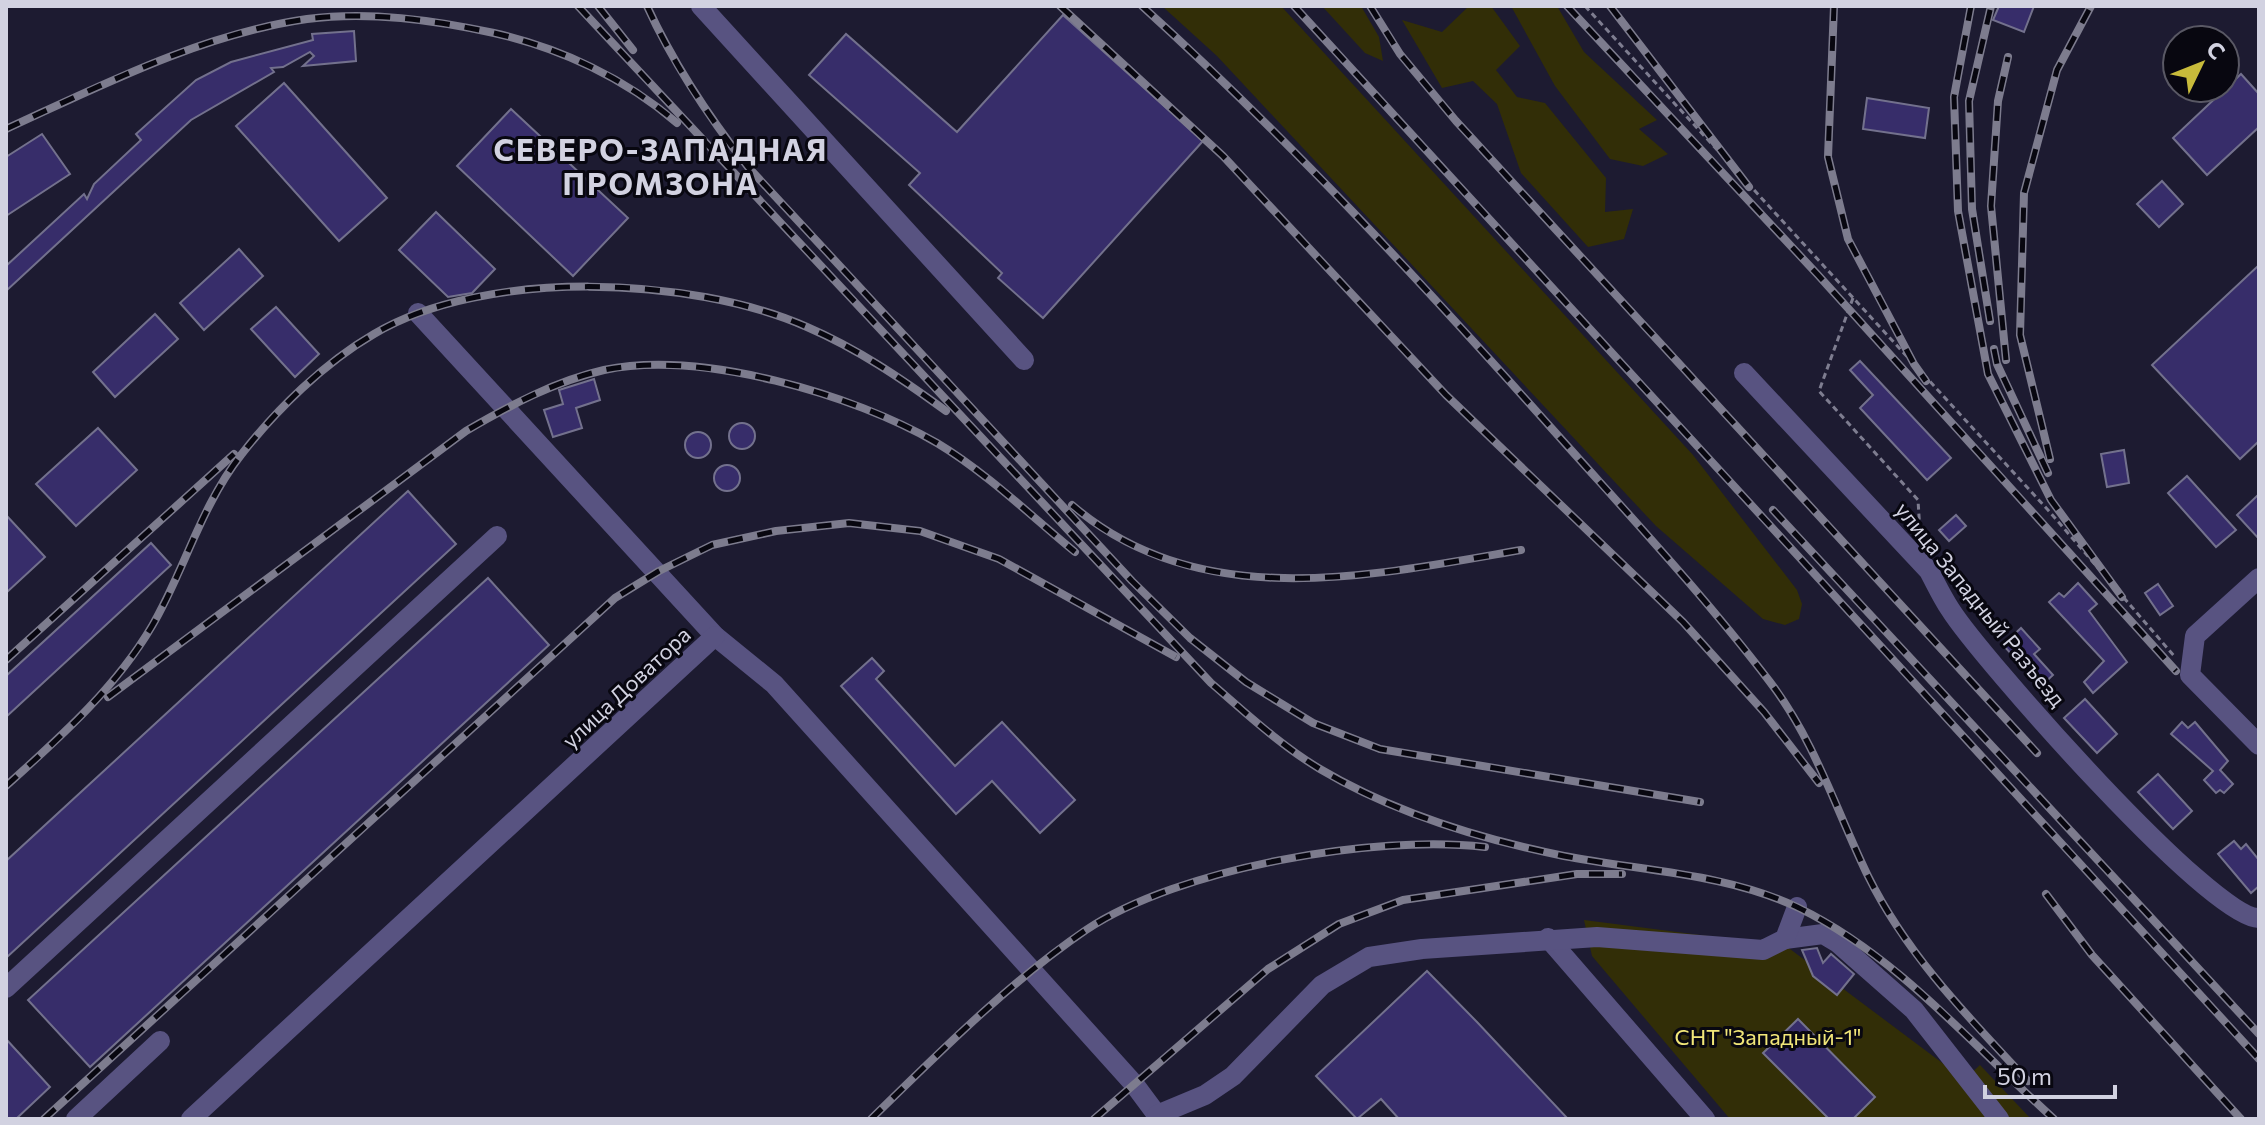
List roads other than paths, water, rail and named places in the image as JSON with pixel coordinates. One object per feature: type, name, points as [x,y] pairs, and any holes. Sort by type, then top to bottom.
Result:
[{"type":"street","points":[[701,6],[1024,360]]},
{"type":"street","points":[[418,313],[715,636]]},
{"type":"street","name":"улица Западный Разъезд","points":[[1744,373],[1929,571],[1950,610],[2013,688],[2175,862],[2224,901],[2252,919],[2259,918]]},
{"type":"street","points":[[6,988],[497,536]]},
{"type":"street","points":[[2259,578],[2195,636],[2190,675],[2259,745]]},
{"type":"street","name":"улица Доватора","points":[[191,1119],[715,636],[774,684],[1134,1084],[1159,1117]]},
{"type":"street","points":[[1785,939],[1797,907]]},
{"type":"street","points":[[1159,1117],[1205,1095],[1233,1076],[1322,985],[1369,957],[1548,938],[1623,939],[1749,951],[1763,950],[1785,939],[1807,934],[1823,934],[1838,943],[1914,1010],[1998,1117]]},
{"type":"street","points":[[1548,938],[1705,1119]]},
{"type":"street","points":[[76,1119],[160,1041]]},
{"type":"railway","points":[[578,6],[1211,683],[1291,750],[1348,785],[1378,799],[1469,833],[1564,856],[1713,880],[1771,896],[1799,908],[1870,951],[1902,977],[2054,1119]]},
{"type":"railway","points":[[598,6],[633,50]]},
{"type":"railway","points":[[647,6],[693,90],[748,167],[1132,581],[1190,638],[1246,682],[1313,723],[1380,749],[1700,802]]},
{"type":"railway","points":[[1060,6],[1223,156],[1446,395],[1683,622],[1764,712],[1819,783]]},
{"type":"railway","points":[[1142,6],[1250,107],[1405,267],[1718,617],[1770,682],[1800,728],[1868,876],[1901,932],[1940,984],[2028,1081]]},
{"type":"railway","points":[[1294,6],[2259,1059]]},
{"type":"railway","points":[[1370,6],[1400,54],[1456,121],[2037,753]]},
{"type":"railway","points":[[1567,6],[1818,275],[2176,671]]},
{"type":"railway","points":[[1610,6],[1749,187]]},
{"type":"railway","points":[[1834,6],[1828,157],[1848,239],[1926,381]]},
{"type":"railway","points":[[1971,6],[1954,97],[1958,211],[1988,374],[2051,500],[2122,597]]},
{"type":"railway","points":[[1990,321],[1972,209],[1969,101],[1991,6]]},
{"type":"railway","points":[[2050,459],[2020,335],[2024,193],[2057,70],[2091,6]]},
{"type":"railway","points":[[6,129],[153,63],[229,36],[307,19],[354,16],[448,24],[519,39],[567,56],[614,79],[677,123]]},
{"type":"railway","points":[[2006,360],[1991,206],[1998,101],[2008,57]]},
{"type":"railway","points":[[6,786],[85,712],[137,649],[163,605],[215,496],[255,438],[302,388],[337,359],[374,334],[420,313],[472,298],[529,289],[649,289],[706,297],[760,310],[826,336],[879,365],[946,411]]},
{"type":"railway","points":[[1994,349],[1997,364],[2048,473]]},
{"type":"railway","points":[[108,697],[466,431],[550,388],[604,370],[643,365],[730,371],[820,393],[863,408],[903,425],[955,455],[991,481],[1075,552]]},
{"type":"railway","points":[[6,660],[234,454]]},
{"type":"railway","points":[[1072,505],[1122,539],[1175,562],[1230,574],[1288,578],[1347,576],[1521,550]]},
{"type":"railway","points":[[1773,510],[2259,1034]]},
{"type":"railway","points":[[44,1119],[615,598],[659,571],[712,545],[776,531],[849,523],[920,531],[999,559],[1176,657]]},
{"type":"railway","points":[[871,1119],[1029,973],[1086,930],[1125,908],[1172,889],[1279,860],[1389,846],[1440,844],[1485,847]]},
{"type":"railway","points":[[1094,1119],[1268,969],[1339,924],[1403,900],[1577,874],[1622,874]]},
{"type":"railway","points":[[2046,894],[2092,955],[2241,1119]]},
{"type":"district","name":"СЕВЕРО-ЗАПАДНАЯ ПРОМЗОНА","points":[[661,165]]},
{"type":"park label","name":"СНТ \"Западный-1\"","points":[[1768,1036]]}]
